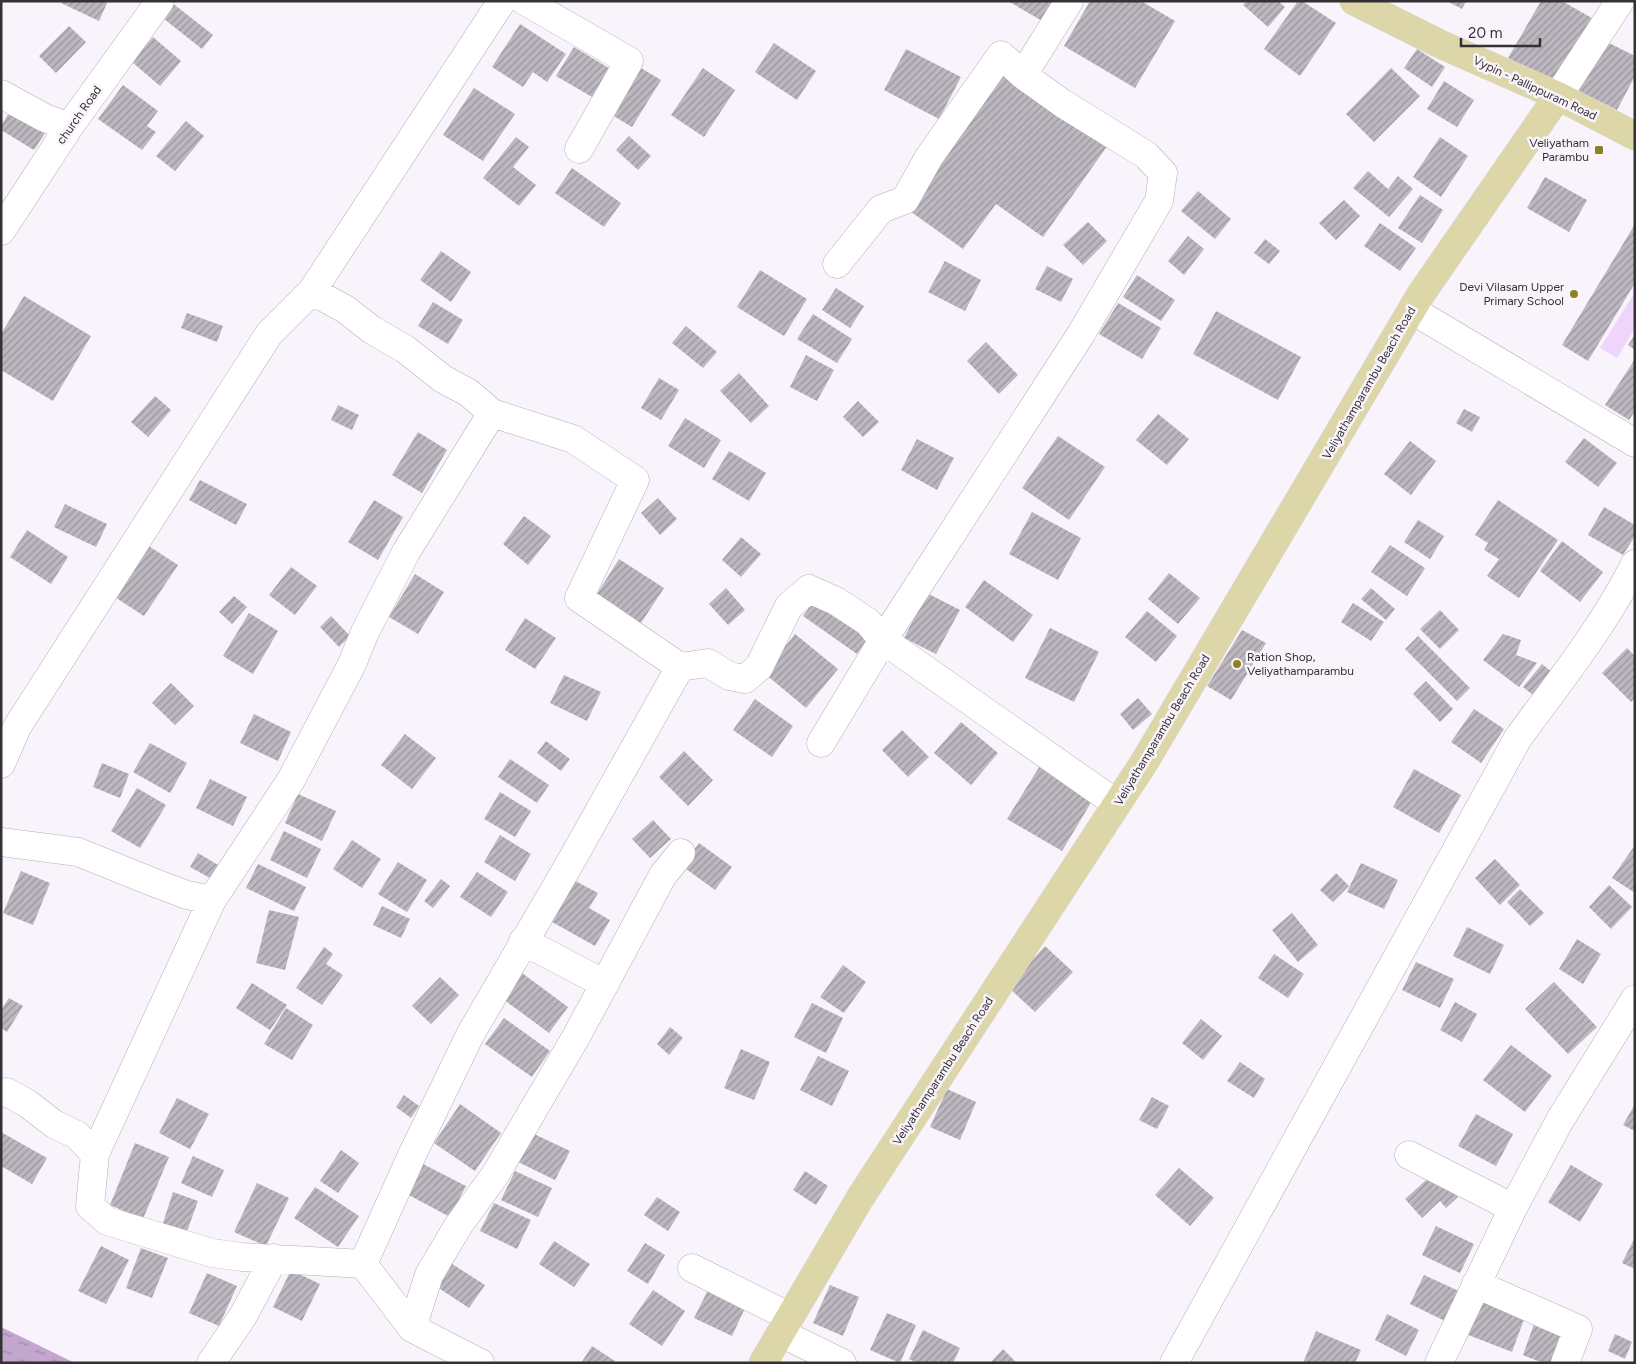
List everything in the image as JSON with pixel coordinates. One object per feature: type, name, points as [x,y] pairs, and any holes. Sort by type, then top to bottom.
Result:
[{"type":"main road","name":"Vypin - Pallippuram Road","points":[[1354,1],[1440,44],[1558,96],[1635,136]]},
{"type":"main road","name":"Veliyathamparambu Beach Road","points":[[763,1363],[860,1198],[1145,761],[1421,294],[1558,96]]},
{"type":"street","name":"church Road","points":[[1,231],[70,127],[160,1]]},
{"type":"street","points":[[1,764],[17,727],[269,334],[312,291],[502,1]]},
{"type":"street","points":[[524,1],[629,61],[579,149]]},
{"type":"street","points":[[1023,75],[1069,1]]},
{"type":"street","points":[[1558,96],[1620,1]]},
{"type":"street","points":[[821,743],[883,640],[1082,334],[1160,201],[1163,173],[1146,155],[1062,103],[1023,75],[1001,54],[930,157],[905,200],[881,209],[837,264]]},
{"type":"street","points":[[1,94],[45,118],[70,127]]},
{"type":"street","points":[[312,291],[346,309],[372,330],[405,349],[443,379],[469,393],[492,413],[573,438],[635,480],[578,598],[680,667],[708,662],[729,676],[745,679],[759,667],[789,606],[809,589],[836,601],[868,622],[883,640],[1117,804]]},
{"type":"street","points":[[1412,310],[1635,443]]},
{"type":"street","points":[[480,1363],[412,1328],[363,1264],[212,1253],[106,1221],[90,1206],[94,1154],[212,900],[291,780],[352,664],[365,632],[406,552],[492,413]]},
{"type":"street","points":[[1174,1363],[1518,738],[1561,679],[1628,596],[1635,564]]},
{"type":"street","points":[[363,1264],[412,1155],[470,1035],[680,667]]},
{"type":"street","points":[[1,842],[78,852],[155,883],[212,900]]},
{"type":"street","points":[[412,1328],[429,1275],[458,1226],[495,1174],[576,1037],[663,875],[680,853]]},
{"type":"street","points":[[524,941],[605,984]]},
{"type":"street","points":[[1439,1363],[1513,1208],[1560,1120],[1634,1000]]},
{"type":"street","points":[[1,1093],[7,1092],[28,1104],[54,1124],[77,1136],[94,1154]]},
{"type":"street","points":[[1409,1155],[1513,1208]]},
{"type":"street","points":[[211,1363],[243,1316],[274,1258]]},
{"type":"street","points":[[692,1268],[785,1325],[842,1363]]},
{"type":"street","points":[[1476,1284],[1578,1329],[1565,1363]]},
{"type":"shaded area","points":[[1635,292],[1635,328],[1617,358],[1600,348]]},
{"type":"water","points":[[1,1327],[75,1363],[1,1363]]},
{"type":"building","points":[[62,1],[108,1],[99,21],[61,3]]},
{"type":"building","points":[[1008,1],[1066,1],[1051,26]]},
{"type":"building","points":[[1090,1],[1141,1],[1175,21],[1135,88],[1064,46]]},
{"type":"building","points":[[1247,1],[1278,1],[1285,7],[1268,27],[1243,5]]},
{"type":"building","points":[[1298,1],[1302,1],[1336,23],[1300,76],[1264,49]]},
{"type":"building","points":[[1447,1],[1466,1],[1462,9]]},
{"type":"building","points":[[1541,1],[1562,1],[1597,21],[1557,84],[1508,58]]},
{"type":"building","points":[[171,2],[213,35],[202,49],[159,15]]},
{"type":"building","points":[[520,24],[566,54],[547,82],[533,72],[523,87],[492,67]]},
{"type":"building","points":[[69,26],[86,42],[56,73],[39,56]]},
{"type":"building","points":[[153,37],[181,61],[160,86],[132,62]]},
{"type":"building","points":[[1603,40],[1635,56],[1635,76],[1617,110],[1577,90]]},
{"type":"building","points":[[774,43],[816,71],[797,100],[755,72]]},
{"type":"building","points":[[574,47],[617,73],[599,101],[556,76]]},
{"type":"building","points":[[906,49],[961,77],[939,119],[884,90]]},
{"type":"building","points":[[1417,49],[1445,67],[1432,87],[1404,68]]},
{"type":"building","points":[[636,65],[661,80],[632,127],[607,112]]},
{"type":"building","points":[[703,68],[735,90],[704,137],[671,115]]},
{"type":"building","points":[[1391,68],[1420,96],[1374,142],[1346,114]]},
{"type":"building","points":[[1006,72],[1108,145],[1043,237],[996,204],[963,249],[907,209]]},
{"type":"building","points":[[1444,81],[1474,100],[1457,127],[1427,109]]},
{"type":"building","points":[[123,85],[158,111],[147,126],[156,132],[142,150],[98,119]]},
{"type":"building","points":[[474,88],[515,114],[483,161],[443,135]]},
{"type":"building","points":[[10,111],[45,133],[34,150],[1,130],[1,126]]},
{"type":"building","points":[[186,121],[204,136],[175,171],[156,156]]},
{"type":"building","points":[[629,136],[651,156],[638,170],[616,150]]},
{"type":"building","points":[[516,137],[529,147],[513,167],[536,185],[519,206],[483,178]]},
{"type":"building","points":[[1440,137],[1468,156],[1441,197],[1413,177]]},
{"type":"building","points":[[572,168],[621,203],[604,227],[555,193]]},
{"type":"building","points":[[1368,171],[1388,189],[1398,176],[1413,189],[1389,217],[1353,188]]},
{"type":"building","points":[[1545,177],[1587,200],[1569,232],[1527,208]]},
{"type":"building","points":[[1198,191],[1231,219],[1215,239],[1181,211]]},
{"type":"building","points":[[1420,195],[1443,210],[1422,243],[1398,228]]},
{"type":"building","points":[[1344,200],[1360,216],[1336,240],[1319,223]]},
{"type":"building","points":[[1088,222],[1107,241],[1083,265],[1063,245]]},
{"type":"building","points":[[1380,223],[1416,248],[1400,271],[1364,246]]},
{"type":"building","points":[[1635,224],[1635,283],[1588,361],[1562,345]]},
{"type":"building","points":[[1188,236],[1204,249],[1184,275],[1168,261]]},
{"type":"building","points":[[1265,239],[1280,251],[1269,264],[1254,253]]},
{"type":"building","points":[[441,251],[471,272],[451,302],[420,280]]},
{"type":"building","points":[[945,261],[981,280],[965,311],[928,292]]},
{"type":"building","points":[[1047,266],[1073,279],[1061,302],[1035,289]]},
{"type":"building","points":[[760,270],[807,299],[784,336],[737,307]]},
{"type":"building","points":[[1137,275],[1175,300],[1161,321],[1123,297]]},
{"type":"building","points":[[836,288],[864,306],[850,328],[822,310]]},
{"type":"building","points":[[24,296],[91,336],[53,401],[1,370],[1,334]]},
{"type":"building","points":[[433,302],[463,320],[448,344],[418,326]]},
{"type":"building","points":[[1118,303],[1161,328],[1142,359],[1099,334]]},
{"type":"building","points":[[1216,311],[1301,357],[1278,400],[1193,354]]},
{"type":"building","points":[[187,313],[223,326],[217,342],[181,328]]},
{"type":"building","points":[[813,314],[852,339],[837,363],[797,339]]},
{"type":"building","points":[[686,326],[717,352],[703,368],[672,343]]},
{"type":"building","points":[[1635,334],[1635,350],[1628,345]]},
{"type":"building","points":[[986,342],[1018,375],[999,394],[967,361]]},
{"type":"building","points":[[806,355],[834,370],[817,401],[790,387]]},
{"type":"building","points":[[1635,359],[1635,411],[1629,420],[1605,405]]},
{"type":"building","points":[[739,373],[769,406],[751,423],[720,391]]},
{"type":"building","points":[[659,378],[679,390],[661,420],[641,408]]},
{"type":"building","points":[[155,396],[171,410],[148,437],[131,422]]},
{"type":"building","points":[[858,401],[879,422],[863,437],[843,417]]},
{"type":"building","points":[[338,405],[359,415],[352,430],[331,420]]},
{"type":"building","points":[[1464,409],[1480,417],[1472,432],[1456,423]]},
{"type":"building","points":[[1158,414],[1189,439],[1167,465],[1136,440]]},
{"type":"building","points":[[685,418],[721,440],[704,468],[668,446]]},
{"type":"building","points":[[418,432],[447,450],[422,493],[392,475]]},
{"type":"building","points":[[1058,436],[1105,467],[1069,520],[1022,488]]},
{"type":"building","points":[[1584,438],[1617,463],[1598,487],[1565,462]]},
{"type":"building","points":[[917,439],[954,458],[937,490],[901,470]]},
{"type":"building","points":[[1410,441],[1436,461],[1411,495],[1384,474]]},
{"type":"building","points":[[729,451],[766,473],[749,501],[712,479]]},
{"type":"building","points":[[200,480],[247,504],[236,525],[189,500]]},
{"type":"building","points":[[658,498],[677,519],[660,535],[641,513]]},
{"type":"building","points":[[374,500],[403,517],[378,560],[348,542]]},
{"type":"building","points":[[1498,500],[1558,540],[1519,598],[1487,576],[1499,559],[1484,550],[1488,543],[1475,535]]},
{"type":"building","points":[[65,504],[107,524],[96,547],[54,527]]},
{"type":"building","points":[[1604,507],[1635,525],[1635,536],[1623,555],[1588,535]]},
{"type":"building","points":[[1032,512],[1081,538],[1058,580],[1009,554]]},
{"type":"building","points":[[524,516],[551,536],[528,565],[503,544]]},
{"type":"building","points":[[1418,520],[1444,536],[1430,559],[1404,542]]},
{"type":"building","points":[[27,530],[68,557],[51,584],[10,557]]},
{"type":"building","points":[[741,537],[761,554],[741,577],[722,560]]},
{"type":"building","points":[[1562,541],[1603,572],[1580,602],[1540,571]]},
{"type":"building","points":[[144,543],[178,565],[144,616],[110,594]]},
{"type":"building","points":[[1390,545],[1425,568],[1407,596],[1371,572]]},
{"type":"building","points":[[619,559],[664,588],[637,629],[593,600]]},
{"type":"building","points":[[291,567],[317,586],[295,615],[269,595]]},
{"type":"building","points":[[1169,573],[1200,598],[1178,624],[1148,599]]},
{"type":"building","points":[[415,574],[444,592],[418,634],[389,617]]},
{"type":"building","points":[[984,580],[1033,615],[1013,642],[965,607]]},
{"type":"building","points":[[726,588],[745,610],[728,625],[709,604]]},
{"type":"building","points":[[1371,588],[1395,609],[1386,620],[1361,599]]},
{"type":"building","points":[[927,593],[960,610],[936,654],[904,638]]},
{"type":"building","points":[[234,596],[247,607],[232,624],[219,612]]},
{"type":"building","points":[[816,598],[869,636],[857,654],[803,616]]},
{"type":"building","points":[[1353,603],[1384,622],[1371,641],[1341,622]]},
{"type":"building","points":[[1440,610],[1459,630],[1440,649],[1420,629]]},
{"type":"building","points":[[1147,611],[1177,636],[1156,662],[1125,637]]},
{"type":"building","points":[[249,613],[278,631],[253,674],[223,656]]},
{"type":"building","points":[[331,616],[350,636],[339,647],[320,627]]},
{"type":"building","points":[[525,618],[556,638],[535,669],[505,650]]},
{"type":"building","points":[[1050,628],[1099,652],[1074,702],[1025,678]]},
{"type":"building","name":"Ration Shop, Veliyathamparambu","points":[[1242,630],[1266,643],[1231,700],[1207,686]]},
{"type":"building","points":[[795,634],[838,669],[806,708],[764,673]]},
{"type":"building","points":[[1503,634],[1521,640],[1516,655],[1537,663],[1519,687],[1483,660]]},
{"type":"building","points":[[1418,636],[1470,688],[1457,701],[1405,649]]},
{"type":"building","points":[[1627,648],[1635,656],[1635,698],[1631,702],[1602,673]]},
{"type":"building","points":[[1542,664],[1558,677],[1539,700],[1523,687]]},
{"type":"building","points":[[564,675],[601,692],[587,721],[550,703]]},
{"type":"building","points":[[1426,681],[1453,709],[1440,722],[1413,694]]},
{"type":"building","points":[[171,683],[194,706],[175,725],[152,703]]},
{"type":"building","points":[[1138,698],[1152,714],[1133,730],[1120,714]]},
{"type":"building","points":[[755,699],[793,726],[772,757],[733,730]]},
{"type":"building","points":[[1474,709],[1504,729],[1481,763],[1451,742]]},
{"type":"building","points":[[254,714],[291,732],[278,761],[240,743]]},
{"type":"building","points":[[961,722],[998,753],[971,785],[934,753]]},
{"type":"building","points":[[902,730],[929,757],[908,777],[882,750]]},
{"type":"building","points":[[405,734],[436,758],[412,789],[381,765]]},
{"type":"building","points":[[546,741],[570,759],[561,771],[537,753]]},
{"type":"building","points":[[150,743],[187,763],[170,793],[133,772]]},
{"type":"building","points":[[684,751],[713,780],[688,806],[659,777]]},
{"type":"building","points":[[510,759],[549,785],[537,803],[498,777]]},
{"type":"building","points":[[102,763],[129,774],[120,798],[93,787]]},
{"type":"building","points":[[1041,764],[1095,796],[1062,851],[1007,819]]},
{"type":"building","points":[[1414,769],[1461,795],[1439,833],[1393,807]]},
{"type":"building","points":[[210,779],[247,797],[233,826],[196,808]]},
{"type":"building","points":[[137,788],[166,805],[140,848],[111,831]]},
{"type":"building","points":[[500,792],[531,811],[515,837],[484,819]]},
{"type":"building","points":[[298,794],[336,811],[322,841],[285,823]]},
{"type":"building","points":[[653,820],[671,839],[650,858],[632,839]]},
{"type":"building","points":[[284,831],[321,849],[307,878],[270,860]]},
{"type":"building","points":[[500,835],[531,854],[515,881],[484,862]]},
{"type":"building","points":[[352,840],[381,859],[362,888],[333,869]]},
{"type":"building","points":[[699,843],[732,867],[715,890],[682,866]]},
{"type":"building","points":[[1635,845],[1635,893],[1612,878]]},
{"type":"building","points":[[198,853],[218,865],[210,878],[190,867]]},
{"type":"building","points":[[1495,859],[1520,885],[1500,905],[1475,878]]},
{"type":"building","points":[[398,862],[427,880],[407,912],[378,894]]},
{"type":"building","points":[[1361,863],[1398,880],[1384,909],[1347,892]]},
{"type":"building","points":[[258,864],[306,887],[294,911],[246,888]]},
{"type":"building","points":[[21,871],[50,883],[33,925],[3,913]]},
{"type":"building","points":[[477,872],[508,892],[491,917],[460,897]]},
{"type":"building","points":[[1336,873],[1349,886],[1333,902],[1320,890]]},
{"type":"building","points":[[568,877],[598,893],[589,908],[610,920],[595,946],[545,918]]},
{"type":"building","points":[[441,879],[450,886],[433,908],[424,901]]},
{"type":"building","points":[[1609,885],[1632,907],[1611,929],[1589,907]]},
{"type":"building","points":[[1520,889],[1544,913],[1530,926],[1507,902]]},
{"type":"building","points":[[382,906],[410,919],[401,938],[373,925]]},
{"type":"building","points":[[269,910],[299,917],[285,970],[256,963]]},
{"type":"building","points":[[1292,913],[1318,945],[1298,962],[1272,930]]},
{"type":"building","points":[[1467,927],[1504,945],[1490,974],[1453,956]]},
{"type":"building","points":[[1577,939],[1601,954],[1583,984],[1559,969]]},
{"type":"building","points":[[1045,946],[1073,972],[1035,1012],[1008,987]]},
{"type":"building","points":[[324,947],[333,954],[326,964],[343,975],[322,1005],[296,988]]},
{"type":"building","points":[[1274,954],[1304,974],[1288,998],[1258,978]]},
{"type":"building","points":[[1416,962],[1454,979],[1440,1008],[1402,990]]},
{"type":"building","points":[[843,965],[866,982],[844,1013],[820,997]]},
{"type":"building","points":[[522,973],[568,1007],[549,1033],[503,999]]},
{"type":"building","points":[[440,977],[459,995],[431,1024],[412,1006]]},
{"type":"building","points":[[1554,982],[1597,1027],[1568,1054],[1525,1009]]},
{"type":"building","points":[[252,983],[287,1005],[270,1030],[236,1008]]},
{"type":"building","points":[[9,998],[23,1006],[7,1032],[1,1028],[1,1010]]},
{"type":"building","points":[[1455,1002],[1477,1014],[1462,1042],[1440,1030]]},
{"type":"building","points":[[812,1003],[843,1018],[826,1053],[794,1037]]},
{"type":"building","points":[[286,1008],[313,1025],[292,1060],[264,1044]]},
{"type":"building","points":[[504,1018],[550,1051],[532,1077],[485,1044]]},
{"type":"building","points":[[1201,1019],[1222,1036],[1203,1060],[1182,1043]]},
{"type":"building","points":[[670,1027],[683,1038],[669,1055],[657,1044]]},
{"type":"building","points":[[1511,1045],[1552,1076],[1525,1112],[1483,1080]]},
{"type":"building","points":[[741,1049],[770,1062],[754,1100],[724,1088]]},
{"type":"building","points":[[818,1056],[849,1071],[832,1106],[800,1090]]},
{"type":"building","points":[[1240,1062],[1265,1079],[1254,1098],[1227,1081]]},
{"type":"building","points":[[947,1089],[976,1102],[960,1140],[930,1127]]},
{"type":"building","points":[[404,1095],[419,1106],[411,1118],[396,1107]]},
{"type":"building","points":[[1152,1097],[1169,1106],[1157,1129],[1139,1120]]},
{"type":"building","points":[[177,1098],[209,1114],[190,1149],[159,1133]]},
{"type":"building","points":[[460,1104],[501,1133],[475,1171],[434,1143]]},
{"type":"building","points":[[1635,1104],[1635,1131],[1623,1125]]},
{"type":"building","points":[[1476,1114],[1513,1134],[1496,1166],[1458,1146]]},
{"type":"building","points":[[1,1132],[47,1158],[32,1184],[1,1166]]},
{"type":"building","points":[[532,1133],[570,1151],[555,1180],[518,1162]]},
{"type":"building","points":[[135,1143],[169,1157],[143,1219],[110,1205]]},
{"type":"building","points":[[341,1150],[359,1163],[338,1193],[320,1181]]},
{"type":"building","points":[[193,1156],[224,1170],[212,1197],[181,1183]]},
{"type":"building","points":[[421,1163],[466,1186],[450,1217],[405,1193]]},
{"type":"building","points":[[1571,1165],[1603,1184],[1580,1222],[1548,1202]]},
{"type":"building","points":[[1179,1168],[1214,1198],[1190,1226],[1155,1195]]},
{"type":"building","points":[[515,1171],[552,1188],[538,1217],[501,1200]]},
{"type":"building","points":[[805,1171],[828,1186],[816,1205],[793,1190]]},
{"type":"building","points":[[1435,1172],[1458,1197],[1446,1208],[1440,1201],[1422,1218],[1405,1199]]},
{"type":"building","points":[[257,1183],[289,1198],[266,1246],[234,1232]]},
{"type":"building","points":[[315,1187],[359,1216],[338,1247],[294,1218]]},
{"type":"building","points":[[173,1192],[198,1201],[186,1234],[162,1226]]},
{"type":"building","points":[[657,1197],[680,1212],[668,1231],[644,1215]]},
{"type":"building","points":[[494,1203],[531,1220],[517,1249],[480,1231]]},
{"type":"building","points":[[1436,1226],[1474,1244],[1460,1273],[1422,1255]]},
{"type":"building","points":[[1635,1237],[1635,1269],[1622,1263]]},
{"type":"building","points":[[554,1241],[590,1264],[574,1287],[539,1264]]},
{"type":"building","points":[[645,1243],[665,1255],[648,1284],[627,1271]]},
{"type":"building","points":[[101,1246],[129,1260],[106,1304],[78,1291]]},
{"type":"building","points":[[141,1248],[168,1258],[152,1298],[126,1288]]},
{"type":"building","points":[[449,1262],[485,1285],[469,1308],[434,1285]]},
{"type":"building","points":[[291,1270],[320,1284],[302,1321],[273,1307]]},
{"type":"building","points":[[207,1273],[237,1286],[219,1326],[189,1313]]},
{"type":"building","points":[[1424,1275],[1461,1292],[1447,1322],[1410,1304]]},
{"type":"building","points":[[830,1285],[859,1297],[843,1336],[813,1323]]},
{"type":"building","points":[[653,1290],[685,1311],[662,1346],[629,1324]]},
{"type":"building","points":[[708,1290],[745,1308],[732,1336],[694,1318]]},
{"type":"building","points":[[1481,1296],[1526,1314],[1512,1352],[1466,1334]]},
{"type":"building","points":[[887,1313],[916,1325],[900,1363],[870,1350]]},
{"type":"building","points":[[1387,1314],[1419,1330],[1406,1356],[1375,1340]]},
{"type":"building","points":[[1534,1324],[1565,1338],[1554,1363],[1543,1363],[1523,1355]]},
{"type":"building","points":[[923,1330],[960,1348],[953,1363],[917,1363],[909,1359]]},
{"type":"building","points":[[1316,1331],[1361,1350],[1355,1363],[1303,1363]]},
{"type":"building","points":[[1615,1334],[1632,1342],[1625,1359],[1608,1351]]},
{"type":"building","points":[[592,1346],[615,1361],[614,1363],[581,1363]]},
{"type":"building","points":[[1003,1349],[1017,1363],[990,1363]]},
{"type":"place","name":"Veliyatham Parambu","points":[[1599,150]]},
{"type":"place","name":"Devi Vilasam Upper Primary School","points":[[1574,294]]},
{"type":"place","name":"Ration Shop, Veliyathamparambu","points":[[1237,664]]}]
